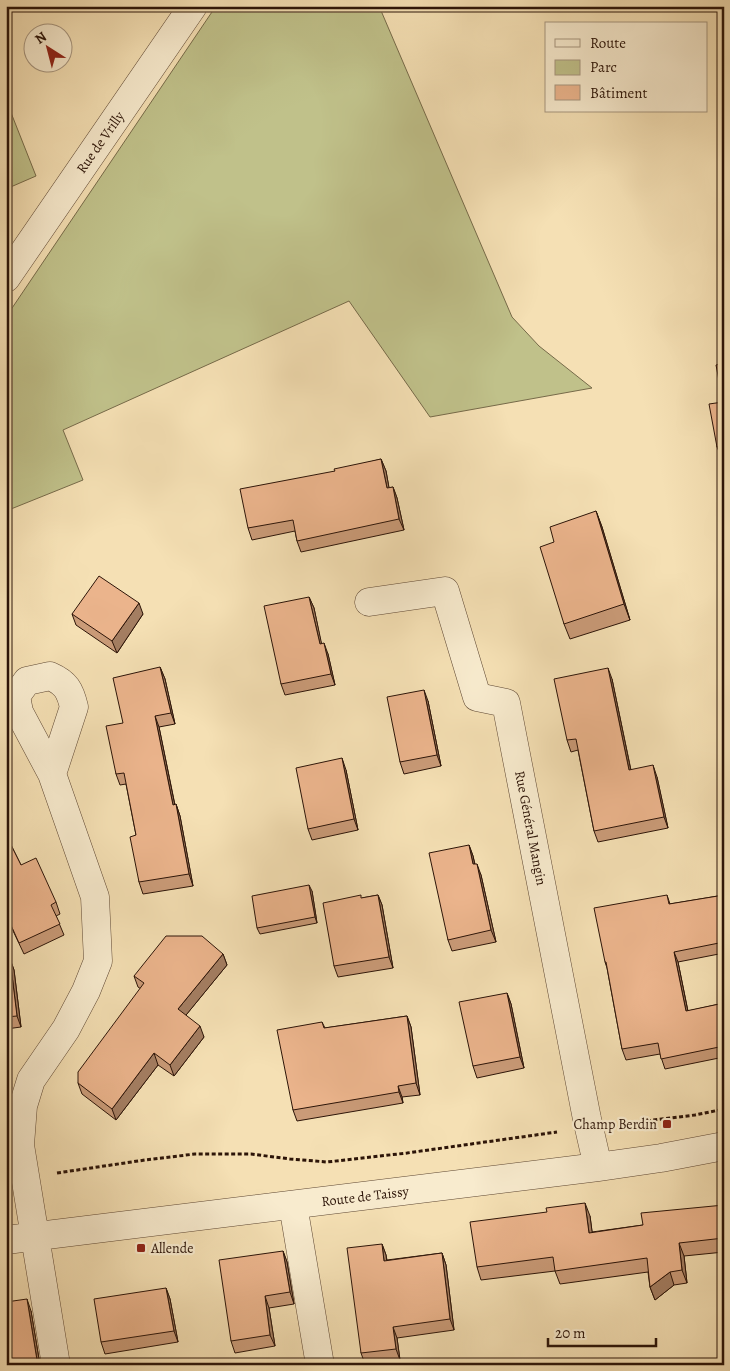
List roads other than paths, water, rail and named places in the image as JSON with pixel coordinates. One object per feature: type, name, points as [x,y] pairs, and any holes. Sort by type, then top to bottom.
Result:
[{"type":"street","name":"Rue de Vrilly","points":[[6,278],[193,6]]},
{"type":"street","name":"Rue Général Mangin","points":[[369,602],[445,591],[477,697],[506,703],[598,1167]]},
{"type":"street","points":[[52,774],[95,897],[98,961],[86,991],[66,1028],[31,1080],[23,1106],[20,1145],[56,1365]]},
{"type":"street","name":"Route de Taissy","points":[[6,1240],[598,1167],[724,1146]]},
{"type":"street","points":[[293,1205],[320,1365]]},
{"type":"place","name":"Champ Berdin","points":[[667,1124]]},
{"type":"place","name":"Allende","points":[[141,1248]]}]
